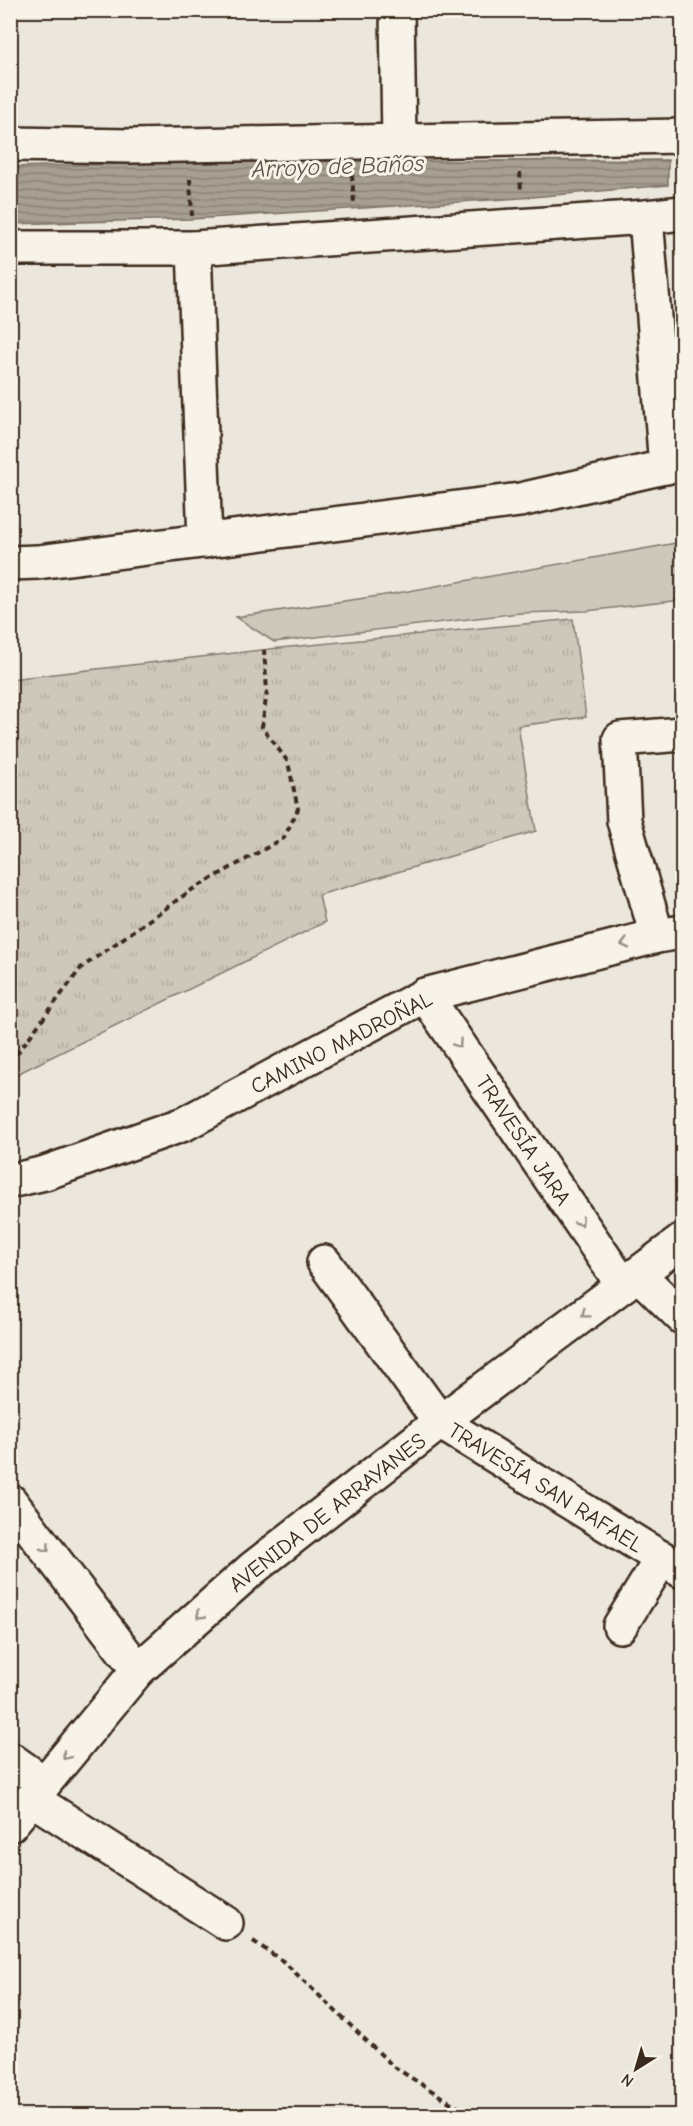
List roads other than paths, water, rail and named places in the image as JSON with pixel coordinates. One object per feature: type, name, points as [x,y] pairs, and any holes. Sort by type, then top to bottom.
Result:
[{"type":"street","points":[[398,10],[399,142]]},
{"type":"street","points":[[13,156],[131,146],[682,136]]},
{"type":"street","points":[[14,236],[193,233],[646,218],[682,213]]},
{"type":"street","points":[[10,562],[38,562],[520,500],[674,465],[646,218]]},
{"type":"street","points":[[193,233],[205,541]]},
{"type":"street","points":[[670,934],[624,821],[620,739],[682,734]]},
{"type":"street","name":"CAMINO MADROÑAL","points":[[10,1181],[45,1173],[184,1124],[425,995],[670,934]]},
{"type":"street","name":"TRAVESÍA JARA","points":[[425,995],[630,1280],[682,1317]]},
{"type":"street","name":"AVENIDA DE ARRAYANES","points":[[10,1825],[138,1670],[252,1569],[440,1422],[682,1241]]},
{"type":"street","points":[[324,1262],[440,1422]]},
{"type":"street","name":"TRAVESÍA SAN RAFAEL","points":[[440,1422],[672,1564]]},
{"type":"street","points":[[10,1501],[138,1670]]},
{"type":"street","points":[[620,1626],[672,1564]]},
{"type":"street","points":[[10,1759],[38,1791],[226,1923]]},
{"type":"water","name":"Arroyo de Baños","points":[[668,160],[668,185],[521,198],[192,219],[11,224],[11,167],[190,162]]}]
